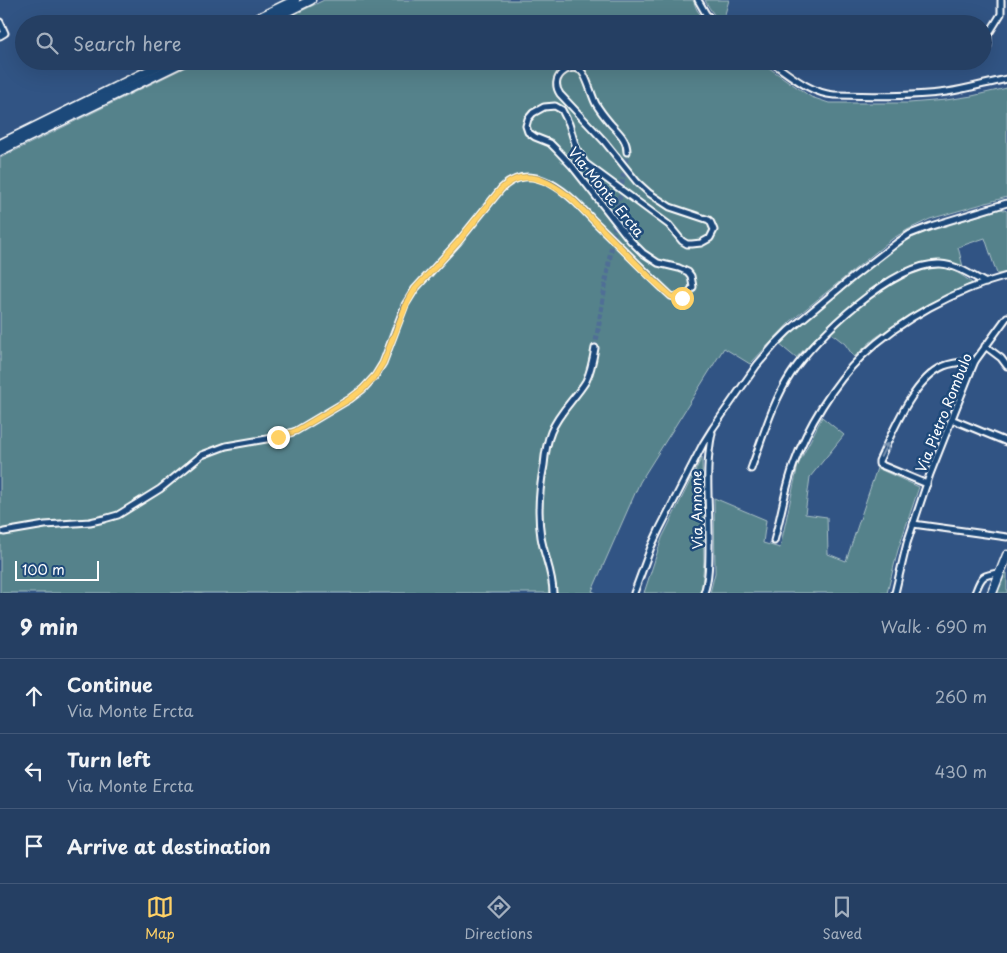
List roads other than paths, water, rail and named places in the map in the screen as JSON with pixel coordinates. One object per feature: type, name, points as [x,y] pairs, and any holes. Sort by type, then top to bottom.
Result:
[{"type":"street","points":[[264,15],[293,0]]},
{"type":"street","points":[[280,15],[311,0]]},
{"type":"street","points":[[698,0],[707,15]]},
{"type":"street","points":[[992,29],[1001,14],[1001,0]]},
{"type":"street","points":[[0,22],[5,33],[0,36]]},
{"type":"street","points":[[0,144],[150,70]]},
{"type":"street","points":[[0,151],[166,70]]},
{"type":"street","name":"Via Monte Ercta","points":[[4,532],[49,524],[104,520],[118,514],[160,489],[202,455],[226,446],[278,437],[296,431],[350,399],[375,376],[383,363],[406,305],[415,289],[458,242],[501,189],[515,178],[535,178],[548,182],[558,188],[571,198],[671,296],[676,298],[687,295],[693,287],[691,276],[688,272],[658,263],[644,253],[630,240],[572,166],[550,143],[531,135],[526,129],[526,123],[533,113],[544,107],[559,108],[567,117],[576,147],[585,163],[668,225],[682,241],[687,244],[702,243],[710,238],[714,230],[709,220],[670,207],[637,182],[604,141],[560,94],[556,82],[561,74],[568,70]]},
{"type":"street","name":"Via Monte Ercta","points":[[581,70],[600,110],[626,142],[627,152]]},
{"type":"street","points":[[783,70],[815,91],[834,95],[890,96],[925,94],[956,90],[1007,79]]},
{"type":"street","points":[[634,593],[659,530],[713,428],[757,365],[776,343],[804,317],[885,251],[910,234],[1007,203]]},
{"type":"street","points":[[751,469],[780,394],[790,375],[818,341],[853,308],[885,285],[908,272],[924,266],[939,264],[953,266],[986,283]]},
{"type":"street","points":[[774,541],[794,464],[813,422],[837,386],[861,358],[878,342],[902,325],[970,288],[1007,276]]},
{"type":"street","name":"Via Pietro Rombulo","points":[[895,593],[902,558],[926,484],[951,419],[975,361],[1007,318]]},
{"type":"street","points":[[985,346],[1001,358],[1007,366]]},
{"type":"street","points":[[553,593],[552,577],[541,536],[538,510],[546,448],[557,419],[585,382],[591,367],[595,348]]},
{"type":"street","points":[[926,484],[884,466],[878,461],[905,408],[927,378],[943,366],[975,361]]},
{"type":"street","points":[[951,419],[1007,442]]},
{"type":"street","name":"Via Annone","points":[[704,593],[709,570],[708,463],[713,428]]},
{"type":"street","points":[[913,524],[1007,537]]},
{"type":"street","points":[[992,593],[1007,555]]},
{"type":"street","points":[[975,593],[981,578],[985,575],[1000,574]]},
{"type":"tunnel","points":[[595,348],[627,152]]}]
